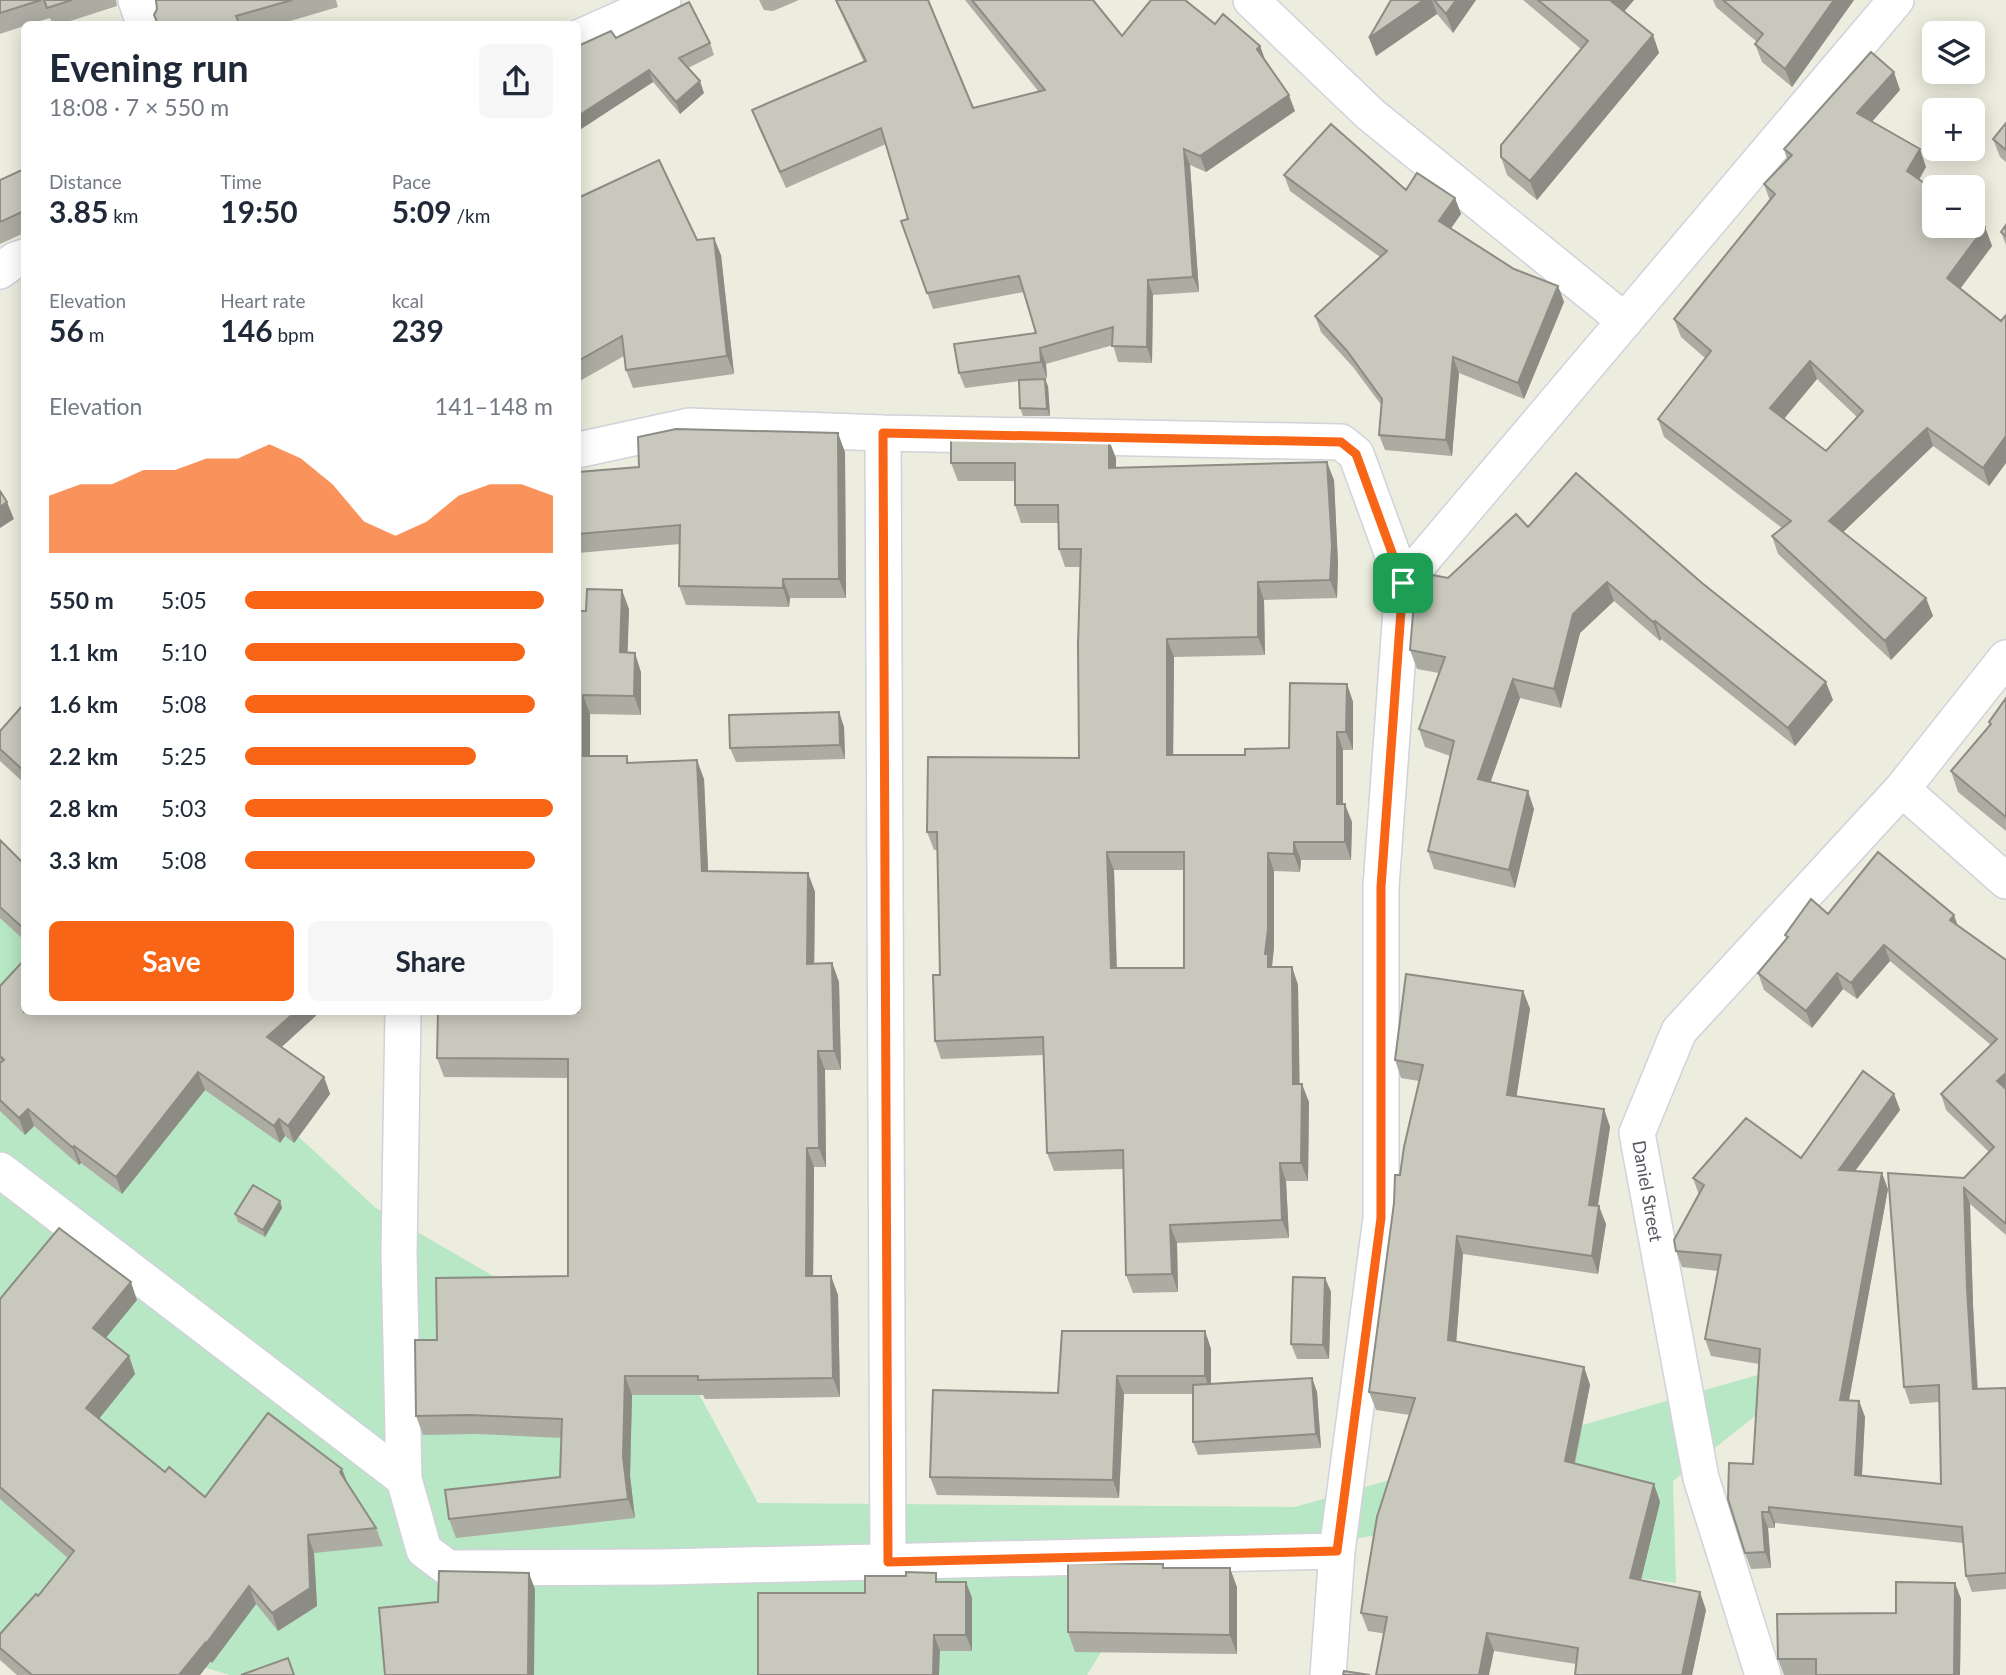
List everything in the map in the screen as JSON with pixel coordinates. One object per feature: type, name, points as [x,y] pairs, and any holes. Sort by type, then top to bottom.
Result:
[{"type":"street","points":[[136,0],[143,21]]},
{"type":"street","points":[[581,37],[663,0]]},
{"type":"street","points":[[1251,0],[1370,114],[1625,321]]},
{"type":"street","points":[[1403,583],[1896,0]]},
{"type":"street","points":[[0,271],[21,258]]},
{"type":"street","points":[[581,449],[689,426],[883,433],[1341,442],[1356,454],[1403,583],[1381,887],[1381,1218],[1337,1551],[1328,1675]]},
{"type":"street","points":[[883,433],[888,1562]]},
{"type":"street","name":"Daniel Street","points":[[1763,1675],[1700,1478],[1637,1133],[1679,1031],[1902,789],[2006,657]]},
{"type":"street","points":[[1902,789],[2006,881]]},
{"type":"street","points":[[403,1015],[399,1253],[404,1479],[424,1550],[448,1568],[664,1567],[1337,1551]]},
{"type":"street","points":[[0,1170],[404,1479]]},
{"type":"green space","points":[[0,862],[21,881],[21,1015],[166,1015],[376,1208],[531,1298],[687,1372],[758,1503],[1295,1507],[1768,1372],[1759,1413],[1673,1481],[1676,1583],[1565,1569],[1371,1536],[1149,1574],[1087,1675],[230,1675],[30,1616],[0,1649]]},
{"type":"building","points":[[0,0],[41,0],[0,13]]},
{"type":"building","points":[[44,0],[72,0],[47,8]]},
{"type":"building","points":[[156,0],[292,0],[236,16],[238,21],[157,21],[154,15],[157,9]]},
{"type":"building","points":[[836,0],[928,0],[973,108],[1045,90],[972,0],[1093,0],[1122,36],[1151,0],[1185,0],[1215,24],[1223,14],[1260,46],[1257,49],[1289,95],[1200,156],[1184,149],[1193,277],[1148,280],[1147,347],[1112,346],[1113,327],[1040,348],[1041,362],[959,373],[954,344],[1036,333],[1019,276],[927,293],[901,221],[908,219],[881,128],[780,172],[752,110],[866,61]]},
{"type":"building","points":[[1391,0],[1424,0],[1369,38]]},
{"type":"building","points":[[1434,0],[1456,0],[1446,14]]},
{"type":"building","points":[[1538,0],[1612,0],[1653,35],[1530,181],[1501,157],[1501,145],[1588,41]]},
{"type":"building","points":[[1723,0],[1834,0],[1785,69],[1755,44],[1763,34]]},
{"type":"building","points":[[689,2],[710,43],[679,58],[700,81],[676,102],[649,70],[581,114],[581,45],[611,31],[616,38]]},
{"type":"building","points":[[1871,52],[1894,72],[1857,113],[1920,149],[1907,171],[1922,182],[1922,238],[1977,238],[1947,278],[2001,321],[2006,315],[2006,436],[1983,468],[1927,428],[1829,521],[1926,598],[1885,641],[1772,536],[1791,521],[1658,419],[1711,351],[1674,319],[1775,194],[1764,184],[1792,155],[1784,149]],"holes":[[[1810,361],[1863,411],[1826,451],[1770,408]]]},
{"type":"building","points":[[2006,123],[2006,150],[1993,139]]},
{"type":"building","points":[[1331,124],[1406,190],[1417,173],[1455,198],[1439,221],[1514,269],[1558,286],[1518,383],[1453,357],[1446,440],[1379,435],[1382,399],[1347,351],[1315,316],[1387,251],[1284,175]]},
{"type":"building","points":[[659,160],[697,240],[714,238],[727,356],[626,370],[622,336],[581,359],[581,197]]},
{"type":"building","points":[[21,170],[21,212],[0,222],[0,180]]},
{"type":"building","points":[[1045,379],[1047,409],[1020,408],[1019,380]]},
{"type":"building","points":[[676,429],[838,433],[839,579],[783,579],[783,588],[679,586],[680,525],[581,534],[581,472],[639,467],[638,437]]},
{"type":"building","points":[[951,437],[1109,440],[1109,468],[1327,462],[1332,546],[1330,580],[1258,582],[1258,637],[1167,639],[1167,755],[1245,755],[1245,749],[1289,748],[1290,683],[1347,684],[1346,732],[1337,732],[1337,804],[1345,804],[1345,842],[1294,842],[1294,854],[1268,853],[1268,929],[1265,954],[1268,954],[1268,967],[1292,967],[1293,1084],[1302,1084],[1301,1163],[1280,1163],[1282,1220],[1170,1225],[1172,1274],[1126,1275],[1123,1150],[1047,1153],[1043,1037],[935,1041],[933,975],[940,975],[937,832],[927,832],[928,757],[1079,758],[1081,549],[1059,549],[1058,505],[1015,505],[1015,463],[951,463]],"holes":[[[1107,852],[1184,852],[1184,968],[1111,968]]]},
{"type":"building","points":[[1576,473],[1702,583],[1826,682],[1788,728],[1653,622],[1607,582],[1573,614],[1554,689],[1513,679],[1478,779],[1528,791],[1509,870],[1428,851],[1454,741],[1419,729],[1445,657],[1410,650],[1413,614],[1421,573],[1448,578],[1516,514],[1528,527]]},
{"type":"building","points":[[0,491],[7,502],[0,507]]},
{"type":"building","points":[[587,589],[622,590],[620,652],[635,653],[634,696],[583,695],[583,756],[627,756],[627,763],[697,760],[702,871],[808,873],[807,964],[832,963],[834,1051],[818,1051],[819,1148],[807,1148],[806,1276],[831,1276],[833,1378],[698,1380],[698,1376],[625,1376],[623,1457],[628,1499],[449,1519],[445,1490],[560,1477],[562,1419],[416,1416],[415,1340],[437,1340],[436,1278],[568,1276],[568,1059],[437,1058],[438,1015],[581,1015],[581,611],[586,611]]},
{"type":"building","points":[[2006,698],[2006,817],[1951,771],[1991,724],[1989,722]]},
{"type":"building","points":[[21,707],[21,768],[0,749],[0,731]]},
{"type":"building","points":[[839,712],[840,745],[730,748],[729,715]]},
{"type":"building","points":[[0,840],[21,861],[21,926],[0,907]]},
{"type":"building","points":[[1878,852],[1954,915],[1950,920],[2006,960],[2006,1073],[1997,1081],[2006,1089],[2006,1224],[1964,1188],[1973,1389],[2006,1388],[2006,1573],[1966,1576],[1962,1527],[1769,1507],[1769,1512],[1762,1512],[1765,1552],[1745,1553],[1728,1499],[1729,1463],[1753,1464],[1760,1349],[1705,1339],[1721,1255],[1676,1251],[1674,1240],[1704,1185],[1693,1178],[1746,1118],[1801,1158],[1863,1071],[1894,1094],[1839,1170],[1882,1173],[1840,1400],[1859,1401],[1855,1475],[1941,1484],[1939,1385],[1904,1387],[1888,1173],[1964,1178],[1994,1147],[1941,1094],[1997,1039],[1884,945],[1851,983],[1837,973],[1806,1011],[1758,973],[1788,937],[1785,935],[1811,899],[1828,914]]},
{"type":"building","points":[[21,963],[21,1015],[292,1015],[267,1037],[324,1077],[288,1126],[279,1119],[274,1126],[198,1072],[116,1177],[74,1146],[73,1148],[28,1109],[19,1118],[0,1100],[0,1063],[4,1060],[0,1056],[0,986]]},
{"type":"building","points":[[1406,974],[1523,991],[1507,1095],[1604,1109],[1589,1205],[1599,1206],[1592,1256],[1457,1236],[1448,1340],[1584,1367],[1565,1461],[1654,1484],[1630,1578],[1700,1592],[1682,1675],[1575,1675],[1578,1648],[1487,1633],[1479,1675],[1376,1675],[1387,1617],[1361,1613],[1377,1517],[1415,1398],[1369,1392],[1394,1203],[1395,1175],[1400,1175],[1423,1065],[1395,1060]]},
{"type":"building","points":[[253,1185],[280,1201],[263,1230],[235,1214]]},
{"type":"building","points":[[59,1228],[131,1282],[93,1328],[129,1356],[86,1408],[165,1472],[169,1467],[205,1497],[268,1413],[342,1469],[340,1472],[376,1528],[308,1535],[310,1588],[272,1613],[249,1586],[179,1675],[32,1675],[0,1648],[0,1634],[36,1594],[38,1596],[74,1551],[0,1487],[0,1299]]},
{"type":"building","points":[[1293,1277],[1325,1278],[1323,1345],[1291,1344]]},
{"type":"building","points":[[1062,1331],[1205,1331],[1205,1376],[1117,1376],[1113,1480],[930,1477],[933,1390],[1058,1393]]},
{"type":"building","points":[[1312,1378],[1316,1434],[1193,1442],[1193,1385]]},
{"type":"building","points":[[1068,1563],[1230,1568],[1230,1635],[1068,1632]]},
{"type":"building","points":[[439,1571],[529,1573],[528,1675],[385,1675],[379,1608],[438,1602]]},
{"type":"building","points":[[906,1572],[936,1573],[936,1582],[966,1582],[966,1635],[934,1635],[933,1675],[758,1675],[758,1593],[865,1593],[865,1576],[906,1576]]},
{"type":"building","points":[[1896,1582],[1955,1583],[1954,1675],[1816,1675],[1816,1659],[1778,1659],[1777,1614],[1896,1613]]},
{"type":"building","points":[[288,1658],[294,1675],[241,1675]]},
{"type":"building","points":[[1344,1671],[1370,1675],[1343,1675]]},
{"type":"route","points":[[883,433],[1341,442],[1356,454],[1403,583],[1381,887],[1381,1218],[1337,1551],[888,1562],[883,433]]}]
